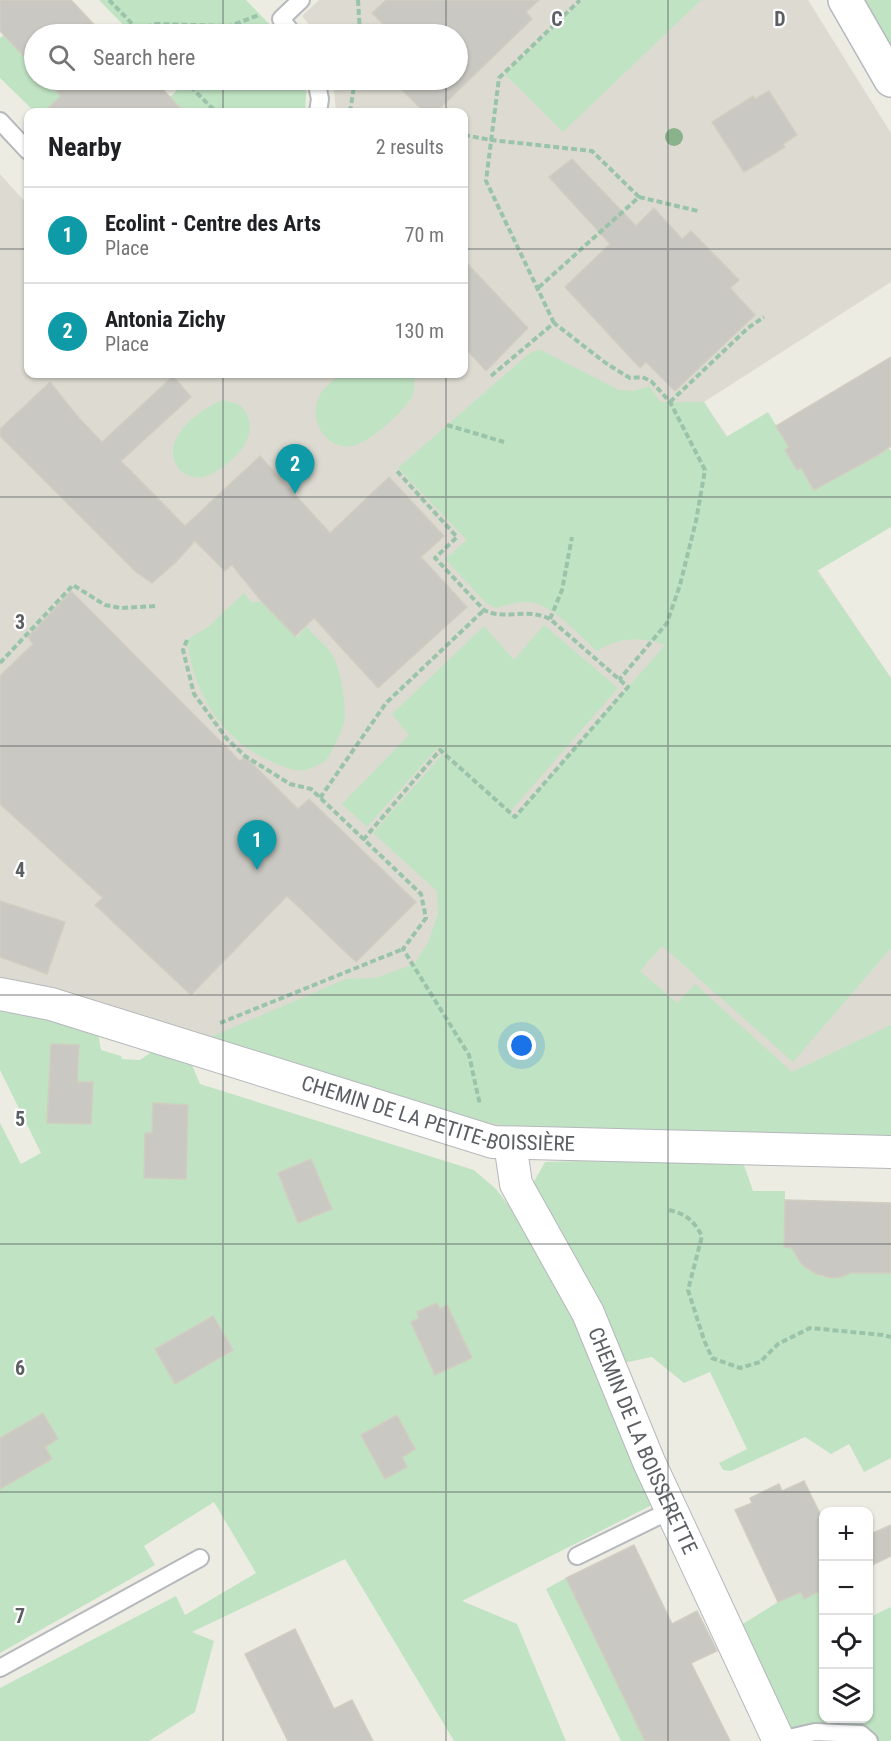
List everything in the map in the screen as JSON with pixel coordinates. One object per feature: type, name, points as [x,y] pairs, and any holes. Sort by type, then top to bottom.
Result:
[{"type":"street","points":[[845,0],[891,80]]},
{"type":"street","name":"CHEMIN DE LA PETITE-BOISSIÈRE","points":[[0,994],[51,1004],[502,1142],[891,1152]]},
{"type":"street","name":"CHEMIN DE LA BOISSERETTE","points":[[502,1142],[516,1184],[588,1313],[649,1462],[778,1741]]},
{"type":"lane","points":[[285,24],[281,19],[301,0]]},
{"type":"lane","points":[[318,90],[319,108]]},
{"type":"lane","points":[[0,121],[24,148]]},
{"type":"lane","points":[[577,1556],[671,1510]]},
{"type":"lane","points":[[0,1668],[200,1558]]},
{"type":"lane","points":[[778,1741],[815,1732],[861,1734],[869,1741]]},
{"type":"path","points":[[109,0],[131,24]]},
{"type":"path","points":[[358,0],[359,24]]},
{"type":"path","points":[[580,0],[499,78],[486,181],[554,323],[607,364],[630,378],[642,377],[651,381],[670,402],[705,470],[696,521],[680,585],[667,623],[619,680]]},
{"type":"path","points":[[236,24],[255,18],[267,9],[281,19]]},
{"type":"path","points":[[194,90],[212,108]]},
{"type":"path","points":[[352,108],[354,90]]},
{"type":"path","points":[[468,136],[592,151],[639,197],[698,211]]},
{"type":"path","points":[[537,289],[639,197]]},
{"type":"path","points":[[670,402],[748,328],[764,317]]},
{"type":"path","points":[[491,376],[554,323]]},
{"type":"path","points":[[447,425],[504,442]]},
{"type":"path","points":[[363,840],[440,750],[515,817],[628,687],[550,619],[539,613],[495,615],[484,610],[435,558],[457,537],[396,470]]},
{"type":"path","points":[[550,619],[562,590],[572,537]]},
{"type":"path","points":[[0,663],[73,585],[105,605],[121,608],[156,606]]},
{"type":"path","points":[[320,798],[386,703],[484,610]]},
{"type":"path","points":[[187,640],[183,650],[194,694],[227,739],[254,762],[290,784],[311,789],[421,894],[426,918],[403,949],[213,1026]]},
{"type":"path","points":[[403,949],[469,1055],[484,1122],[502,1142]]},
{"type":"path","points":[[669,1209],[693,1220],[702,1236],[688,1290],[712,1359],[740,1368],[760,1362],[778,1344],[810,1328],[891,1337]]},
{"type":"shaded area","points":[[319,0],[808,0],[891,133],[891,282],[704,402],[891,678],[891,1141],[547,1133],[482,1125],[0,981],[0,174],[24,201],[24,378],[468,378],[468,108],[336,108],[334,90],[468,90],[468,24],[309,24],[302,16]]},
{"type":"green space","points":[[99,0],[246,0],[269,24],[122,24]]},
{"type":"green space","points":[[583,0],[701,0],[563,132],[505,74]]},
{"type":"green space","points":[[860,0],[891,0],[891,53]]},
{"type":"green space","points":[[4,35],[24,56],[24,90],[55,90],[61,96],[48,108],[31,108],[0,78],[0,38]]},
{"type":"green space","points":[[177,90],[306,90],[305,108],[181,108],[170,97]]},
{"type":"green space","points":[[541,350],[619,390],[634,391],[649,386],[660,402],[704,402],[726,437],[768,412],[789,447],[785,450],[797,470],[801,468],[812,486],[818,488],[889,448],[891,451],[891,527],[817,571],[891,678],[891,948],[793,1062],[662,946],[640,971],[677,1003],[695,984],[792,1072],[891,1025],[891,1141],[547,1133],[484,1122],[206,1039],[346,979],[375,978],[414,964],[428,943],[438,914],[437,891],[373,833],[443,754],[478,783],[438,747],[367,827],[342,804],[409,735],[392,714],[484,626],[514,660],[544,625],[618,688],[510,812],[515,817],[665,645],[648,640],[630,639],[613,643],[597,651],[569,624],[545,607],[528,602],[496,608],[486,603],[445,559],[467,540],[398,468],[531,352]]},
{"type":"green space","points":[[336,378],[414,378],[415,382],[412,396],[402,410],[377,433],[353,446],[334,443],[320,430],[316,412],[317,402],[328,385]]},
{"type":"green space","points":[[223,400],[237,404],[247,415],[250,430],[247,440],[238,453],[216,472],[200,478],[183,473],[174,459],[175,440],[197,415]]},
{"type":"green space","points":[[244,593],[251,602],[262,602],[297,638],[306,626],[327,648],[336,662],[343,689],[344,723],[328,758],[313,767],[302,770],[286,768],[256,754],[240,743],[214,714],[196,679],[187,640],[209,626]]},
{"type":"green space","points":[[0,1007],[33,1014],[98,1034],[101,1050],[121,1056],[122,1059],[140,1060],[153,1051],[192,1065],[200,1084],[474,1170],[496,1189],[509,1206],[586,1335],[654,1504],[462,1601],[517,1624],[566,1741],[454,1741],[345,1559],[192,1632],[214,1641],[195,1712],[149,1741],[0,1741],[0,1688],[176,1596],[185,1615],[256,1573],[214,1502],[144,1546],[155,1565],[0,1653],[0,1123],[21,1164],[41,1153],[0,1070]]},
{"type":"green space","points":[[545,1162],[743,1162],[753,1191],[785,1191],[784,1247],[792,1248],[812,1272],[834,1278],[850,1273],[891,1273],[891,1458],[864,1472],[849,1444],[831,1454],[805,1437],[731,1471],[723,1470],[719,1463],[747,1449],[710,1372],[684,1383],[652,1357],[623,1363],[531,1187]]},
{"type":"green space","points":[[566,1578],[645,1741],[621,1741],[546,1589]]},
{"type":"green space","points":[[819,1591],[819,1723],[873,1723],[873,1616],[891,1607],[891,1740],[793,1741],[741,1625],[778,1602],[801,1592],[805,1599]]},
{"type":"building","points":[[0,0],[71,0],[94,24],[24,24],[24,56],[0,31]]},
{"type":"building","points":[[386,0],[539,0],[526,12],[532,19],[468,81],[468,24],[383,24],[372,13]]},
{"type":"building","points":[[55,90],[163,90],[180,108],[48,108],[61,96]]},
{"type":"building","points":[[402,90],[459,90],[440,108],[420,108]]},
{"type":"building","points":[[769,91],[797,135],[783,144],[785,147],[744,172],[712,122],[753,96],[755,99]]},
{"type":"building","points":[[572,159],[636,226],[654,208],[682,239],[691,231],[739,280],[730,288],[755,315],[675,391],[646,362],[640,368],[565,287],[610,244],[549,177]]},
{"type":"building","points":[[468,264],[528,328],[486,371],[468,351]]},
{"type":"building","points":[[891,357],[891,446],[814,490],[801,468],[797,470],[785,450],[789,447],[776,426]]},
{"type":"building","points":[[171,378],[175,378],[191,397],[121,461],[185,526],[260,456],[330,533],[389,477],[444,536],[421,557],[467,607],[378,688],[314,618],[295,636],[262,602],[232,565],[225,571],[195,541],[152,583],[136,572],[0,436],[0,429],[50,382],[102,442]]},
{"type":"building","points":[[71,591],[240,761],[245,756],[298,809],[309,799],[416,902],[356,962],[287,896],[191,995],[95,905],[103,898],[0,804],[0,676],[33,644],[28,637]]},
{"type":"building","points":[[0,901],[65,922],[47,974],[0,957]]},
{"type":"building","points":[[51,1044],[79,1045],[77,1082],[93,1082],[91,1124],[47,1123]]},
{"type":"building","points":[[153,1103],[188,1105],[186,1179],[144,1178],[145,1133],[152,1133]]},
{"type":"building","points":[[311,1159],[332,1209],[298,1223],[278,1173]]},
{"type":"building","points":[[785,1200],[891,1203],[891,1273],[850,1273],[842,1277],[831,1278],[816,1274],[802,1265],[792,1248],[784,1247]]},
{"type":"building","points":[[437,1303],[440,1309],[447,1305],[472,1358],[435,1375],[411,1322],[419,1318],[417,1312]]},
{"type":"building","points":[[213,1316],[233,1350],[175,1384],[155,1349]]},
{"type":"building","points":[[43,1413],[58,1439],[45,1447],[52,1459],[0,1489],[0,1438]]},
{"type":"building","points":[[397,1415],[415,1449],[402,1457],[407,1467],[385,1479],[361,1435]]},
{"type":"building","points":[[804,1481],[819,1512],[819,1592],[804,1599],[801,1592],[778,1602],[735,1510],[752,1503],[750,1498],[779,1484],[782,1491]]},
{"type":"building","points":[[891,1525],[891,1556],[873,1565],[873,1561],[873,1533]]},
{"type":"building","points":[[634,1545],[672,1624],[697,1611],[717,1651],[691,1663],[730,1741],[645,1741],[566,1578]]},
{"type":"building","points":[[295,1629],[334,1709],[352,1700],[373,1741],[288,1741],[245,1654]]},
{"type":"place","name":"Antonia Zichy","points":[[295,494]]},
{"type":"place","name":"Ecolint - Centre des Arts","points":[[257,870]]}]
